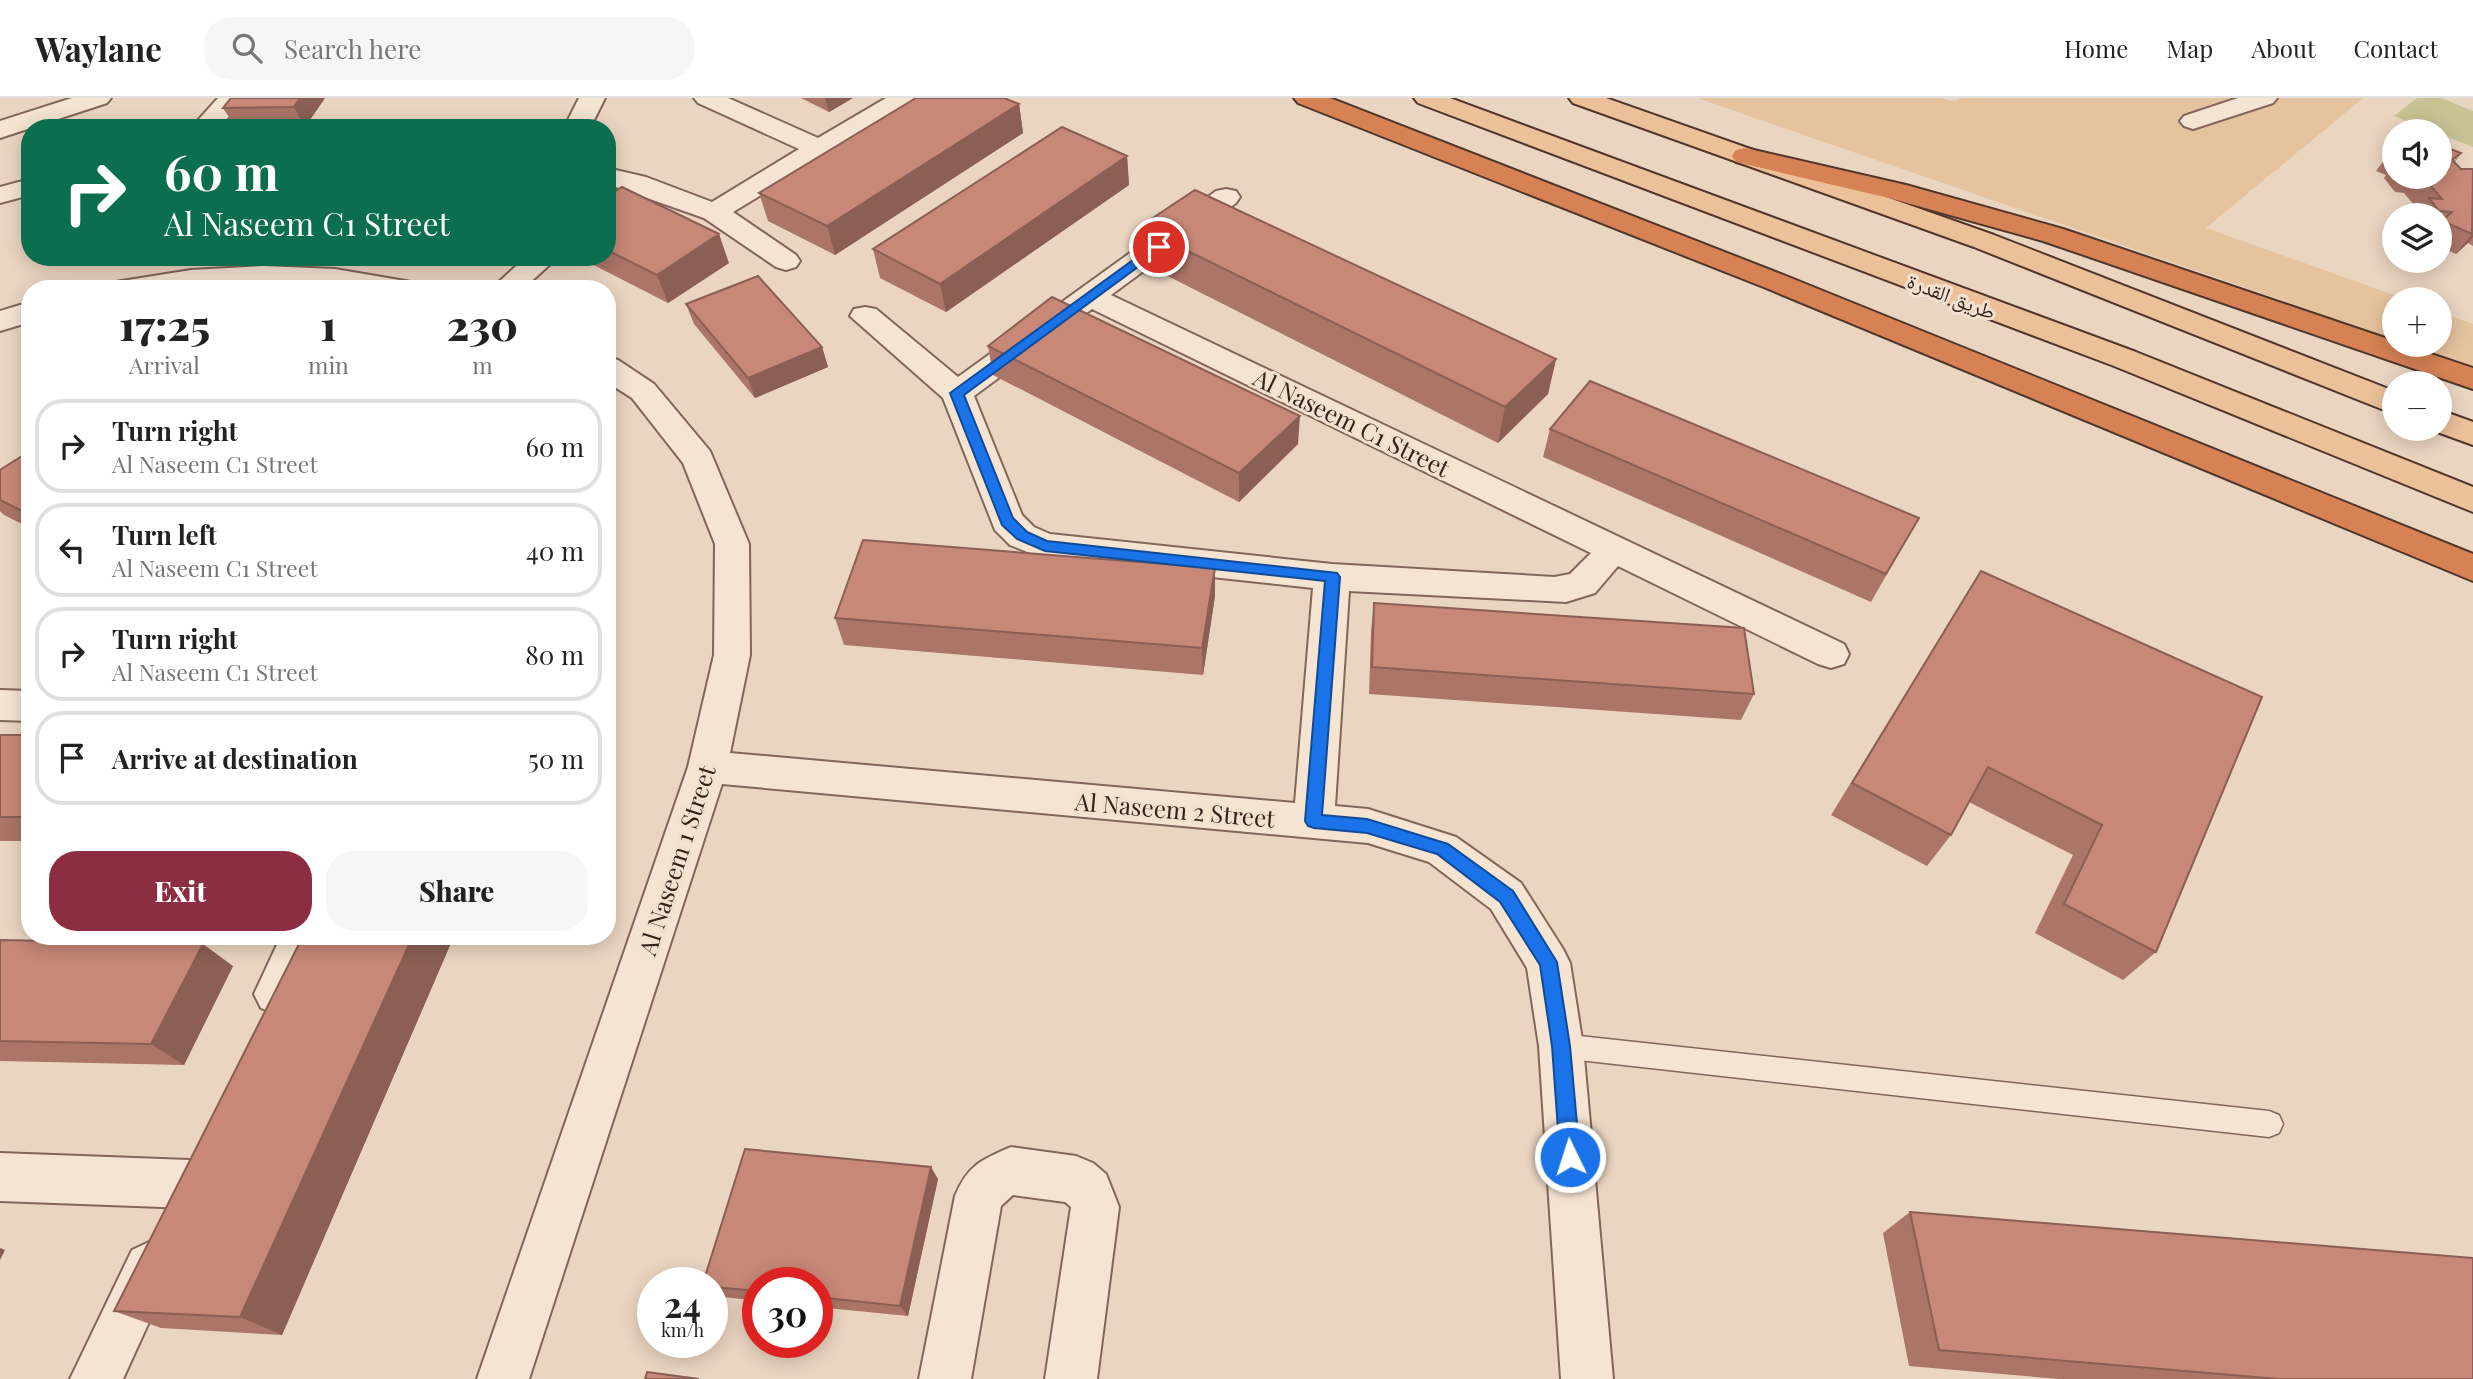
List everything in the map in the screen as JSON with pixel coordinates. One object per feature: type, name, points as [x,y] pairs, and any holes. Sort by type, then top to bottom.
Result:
[{"type":"highway","points":[[1307,98],[1763,276],[2473,568]]},
{"type":"highway","points":[[1745,156],[1974,211],[2134,261],[2473,379]]},
{"type":"highway","points":[[2134,261],[2288,331],[2392,371]]},
{"type":"highway","points":[[2007,375],[2118,408],[2221,444],[2473,553]]},
{"type":"highway","points":[[2452,393],[2473,401]]},
{"type":"main road","name":"طريق القدرة","points":[[1427,98],[2125,359],[2473,500]]},
{"type":"main road","points":[[1582,98],[1984,241],[2382,398]]},
{"type":"main road","points":[[2452,426],[2473,434]]},
{"type":"street","points":[[34,119],[98,98]]},
{"type":"street","points":[[212,119],[232,98]]},
{"type":"street","points":[[582,119],[592,98]]},
{"type":"street","points":[[707,98],[820,149]]},
{"type":"street","points":[[714,212],[904,98]]},
{"type":"street","points":[[2193,121],[2264,98]]},
{"type":"street","points":[[0,130],[21,123]]},
{"type":"street","points":[[616,178],[714,212],[786,261]]},
{"type":"street","points":[[616,199],[636,183]]},
{"type":"street","points":[[0,195],[21,189]]},
{"type":"street","points":[[957,393],[1226,197]]},
{"type":"street","points":[[516,280],[533,266]]},
{"type":"street","points":[[189,280],[281,274],[351,280]]},
{"type":"street","name":"Al Naseem C1 Street","points":[[1092,296],[1830,654]]},
{"type":"street","points":[[0,322],[21,314]]},
{"type":"street","points":[[865,316],[957,393],[1007,521],[1022,536],[1045,546],[1332,577],[1568,589],[1591,579],[1612,548]]},
{"type":"street","name":"Al Naseem 1 Street","points":[[503,1379],[708,767],[732,655],[732,544],[698,459],[643,391],[616,373]]},
{"type":"street","points":[[1314,821],[1332,577]]},
{"type":"street","points":[[0,705],[21,706]]},
{"type":"street","name":"Al Naseem 2 Street","points":[[708,767],[1367,826],[1443,849],[1506,896],[1548,962],[1561,1046],[1587,1379]]},
{"type":"street","points":[[257,1035],[299,945]]},
{"type":"street","points":[[945,1379],[979,1196],[992,1180],[1011,1171],[1076,1180],[1089,1191],[1095,1207],[1071,1379]]},
{"type":"street","points":[[0,1177],[183,1196],[96,1379]]},
{"type":"lane","points":[[1561,1046],[2269,1124]]},
{"type":"shaded area","points":[[2417,98],[2441,98],[2473,111],[2473,147],[2452,139],[2452,119],[2402,119],[2394,116]]},
{"type":"sand","points":[[1697,98],[1941,98],[1954,102],[1960,98],[2363,98],[2206,228],[2382,291],[2382,335]]},
{"type":"sand","points":[[2452,316],[2473,324],[2473,367],[2444,357],[2452,357]]},
{"type":"building","points":[[231,98],[300,98],[294,107],[223,108]]},
{"type":"building","points":[[916,98],[1004,98],[1019,104],[827,226],[759,193]]},
{"type":"building","points":[[1062,127],[1127,156],[940,284],[873,249]]},
{"type":"building","points":[[2452,150],[2461,153],[2452,160]]},
{"type":"building","points":[[2452,160],[2461,169],[2473,169],[2472,234],[2452,225],[2452,203],[2433,203],[2429,198],[2442,199],[2433,189],[2452,189]]},
{"type":"building","points":[[622,187],[719,234],[657,275],[616,254],[616,191]]},
{"type":"building","points":[[1195,190],[1556,359],[1505,407],[1139,227]]},
{"type":"building","points":[[758,276],[822,347],[748,378],[686,304]]},
{"type":"building","points":[[1052,297],[1300,416],[1239,473],[988,346]]},
{"type":"building","points":[[1590,381],[1919,518],[1886,574],[1550,429]]},
{"type":"building","points":[[21,457],[21,510],[0,500],[0,470]]},
{"type":"building","points":[[863,540],[1215,568],[1202,648],[835,618]]},
{"type":"building","points":[[1981,571],[2262,697],[2156,952],[2064,904],[2102,825],[1988,767],[1951,835],[1852,783]]},
{"type":"building","points":[[1374,603],[1744,628],[1754,694],[1372,667]]},
{"type":"building","points":[[0,735],[21,735],[21,817],[0,817]]},
{"type":"building","points":[[0,940],[21,940],[21,945],[202,945],[151,1044],[0,1041]]},
{"type":"building","points":[[298,945],[409,945],[240,1317],[114,1311]]},
{"type":"building","points":[[745,1149],[931,1167],[900,1306],[833,1299],[833,1267],[742,1267],[742,1290],[728,1288],[728,1267],[708,1267]]},
{"type":"building","points":[[1910,1212],[2473,1258],[2473,1379],[2279,1379],[1939,1350]]},
{"type":"building","points":[[647,1372],[699,1379],[645,1379]]},
{"type":"route","points":[[1159,247],[957,393],[1007,521],[1022,536],[1045,546],[1332,577],[1314,821],[1367,826],[1443,849],[1506,896],[1548,962],[1561,1046],[1570,1157]]}]
